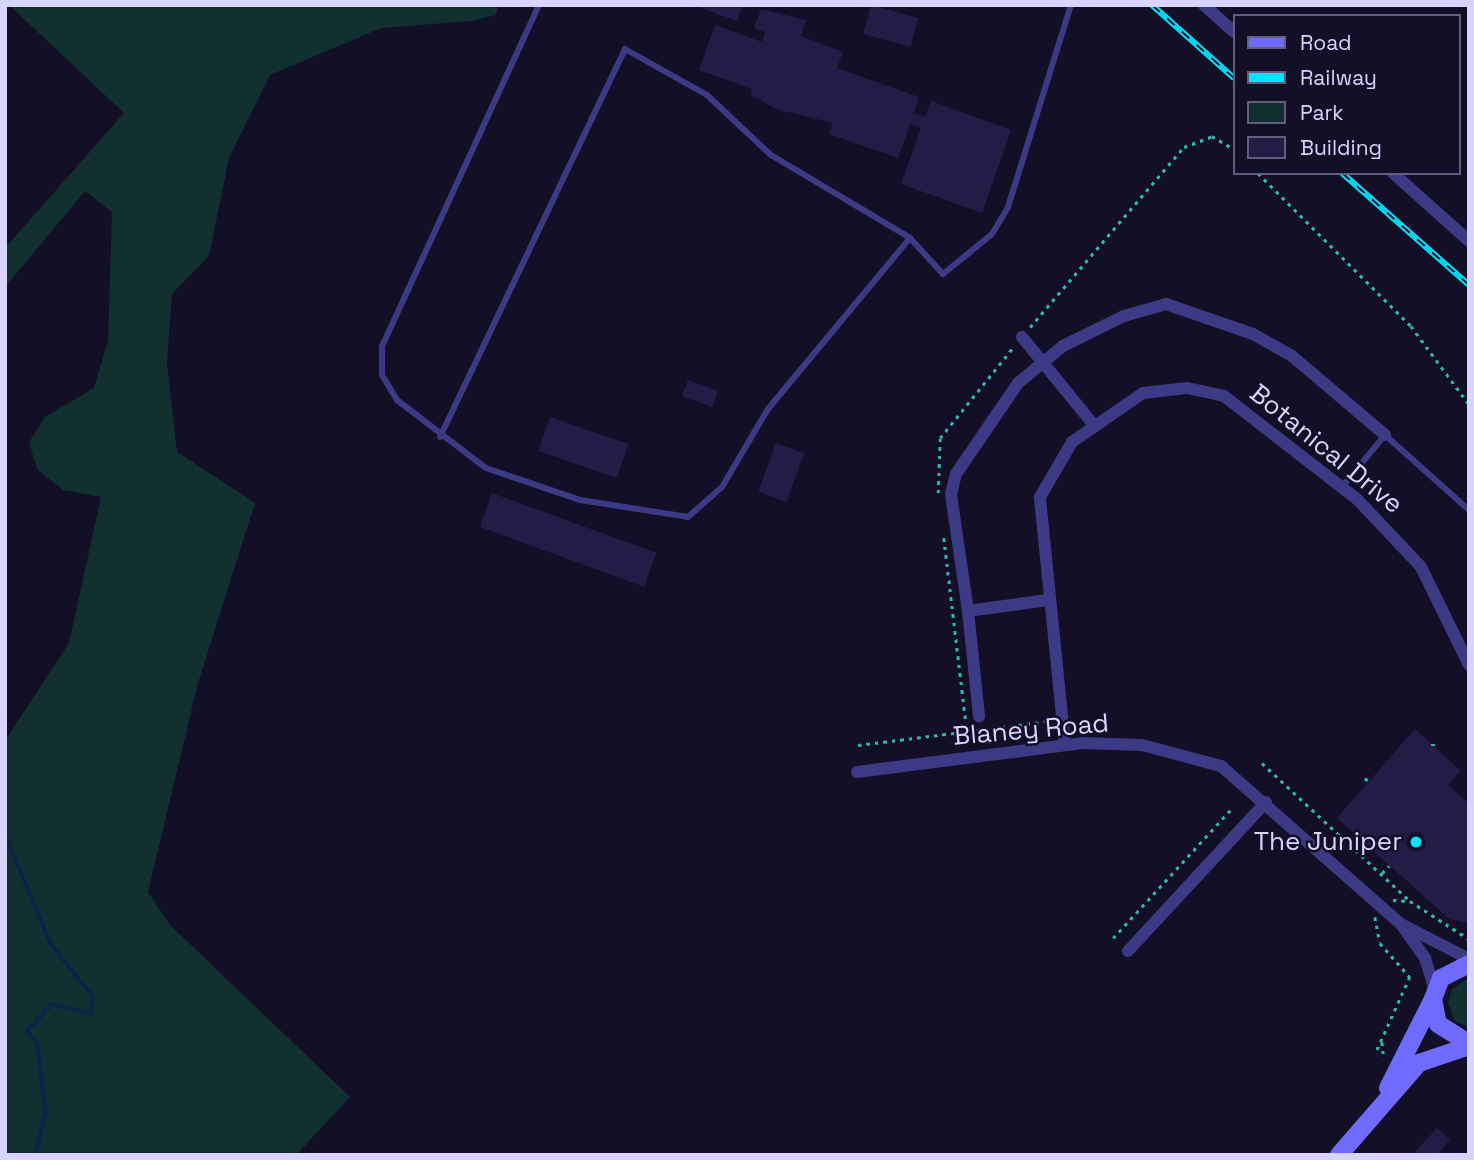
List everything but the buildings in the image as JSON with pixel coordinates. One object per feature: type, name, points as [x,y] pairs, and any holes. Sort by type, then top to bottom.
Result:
[{"type":"street","points":[[1204,5],[1232,30]]},
{"type":"street","points":[[1395,175],[1469,241]]},
{"type":"street","points":[[979,716],[968,611],[951,494],[956,474],[1000,405],[1046,360],[1149,305],[1182,307],[1274,344],[1385,435]]},
{"type":"street","points":[[1026,332],[1093,424]]},
{"type":"street","name":"Botanical Drive","points":[[1065,745],[1048,600],[1041,497],[1057,459],[1093,424],[1143,393],[1206,390],[1250,411],[1342,487],[1406,546],[1469,665]]},
{"type":"street","points":[[968,611],[1048,600]]},
{"type":"street","name":"Blaney Road","points":[[857,772],[1065,745],[1142,745],[1221,766],[1266,802],[1401,924],[1469,962]]},
{"type":"street","points":[[1128,951],[1266,802]]},
{"type":"street","name":"Blaney Road","points":[[1401,924],[1424,958],[1434,995]]},
{"type":"street","points":[[1380,1103],[1434,995],[1450,970],[1469,962]]},
{"type":"street","points":[[1434,995],[1438,1024],[1468,1044]]},
{"type":"street","points":[[1339,1155],[1380,1103],[1431,1054],[1468,1044]]},
{"type":"lane","points":[[539,5],[382,347],[382,375],[397,400],[440,437],[486,468],[580,500],[688,517],[722,487],[768,409],[910,238]]},
{"type":"lane","points":[[440,437],[625,49],[706,95],[771,155],[910,238],[943,274],[992,234],[1017,187],[1071,5]]},
{"type":"lane","points":[[1342,487],[1385,435],[1469,510]]},
{"type":"path","points":[[1026,332],[1184,148],[1212,136],[1232,148]]},
{"type":"path","points":[[1260,175],[1411,326],[1469,404]]},
{"type":"path","points":[[858,745],[1046,721]]},
{"type":"path","points":[[1431,745],[1440,745]]},
{"type":"path","points":[[1262,763],[1410,901],[1448,932],[1469,939]]},
{"type":"path","points":[[1365,778],[1369,782]]},
{"type":"path","points":[[1113,938],[1233,807]]},
{"type":"path","points":[[1382,873],[1388,866]]},
{"type":"path","points":[[1392,900],[1410,901]]},
{"type":"path","points":[[1376,923],[1380,943],[1410,977],[1391,1026],[1377,1050]]},
{"type":"green space","points":[[9,5],[498,5],[496,15],[472,21],[381,28],[270,75],[229,158],[209,256],[172,294],[167,364],[177,452],[255,503],[198,683],[148,892],[170,925],[350,1097],[296,1155],[5,1155],[5,741],[69,643],[101,497],[63,490],[37,469],[29,442],[45,417],[94,388],[108,341],[112,212],[85,191],[5,287],[5,248],[124,113]]},
{"type":"green space","points":[[1469,978],[1469,1028],[1455,1021],[1448,1003],[1452,989]]},
{"type":"waterway","points":[[5,834],[51,944],[93,996],[92,1014],[52,1005],[28,1031],[38,1044],[46,1113],[36,1155]]},
{"type":"railway","points":[[1152,5],[1232,76]]},
{"type":"railway","points":[[1344,175],[1469,285]]},
{"type":"place","name":"The Juniper","points":[[1416,842]]}]
